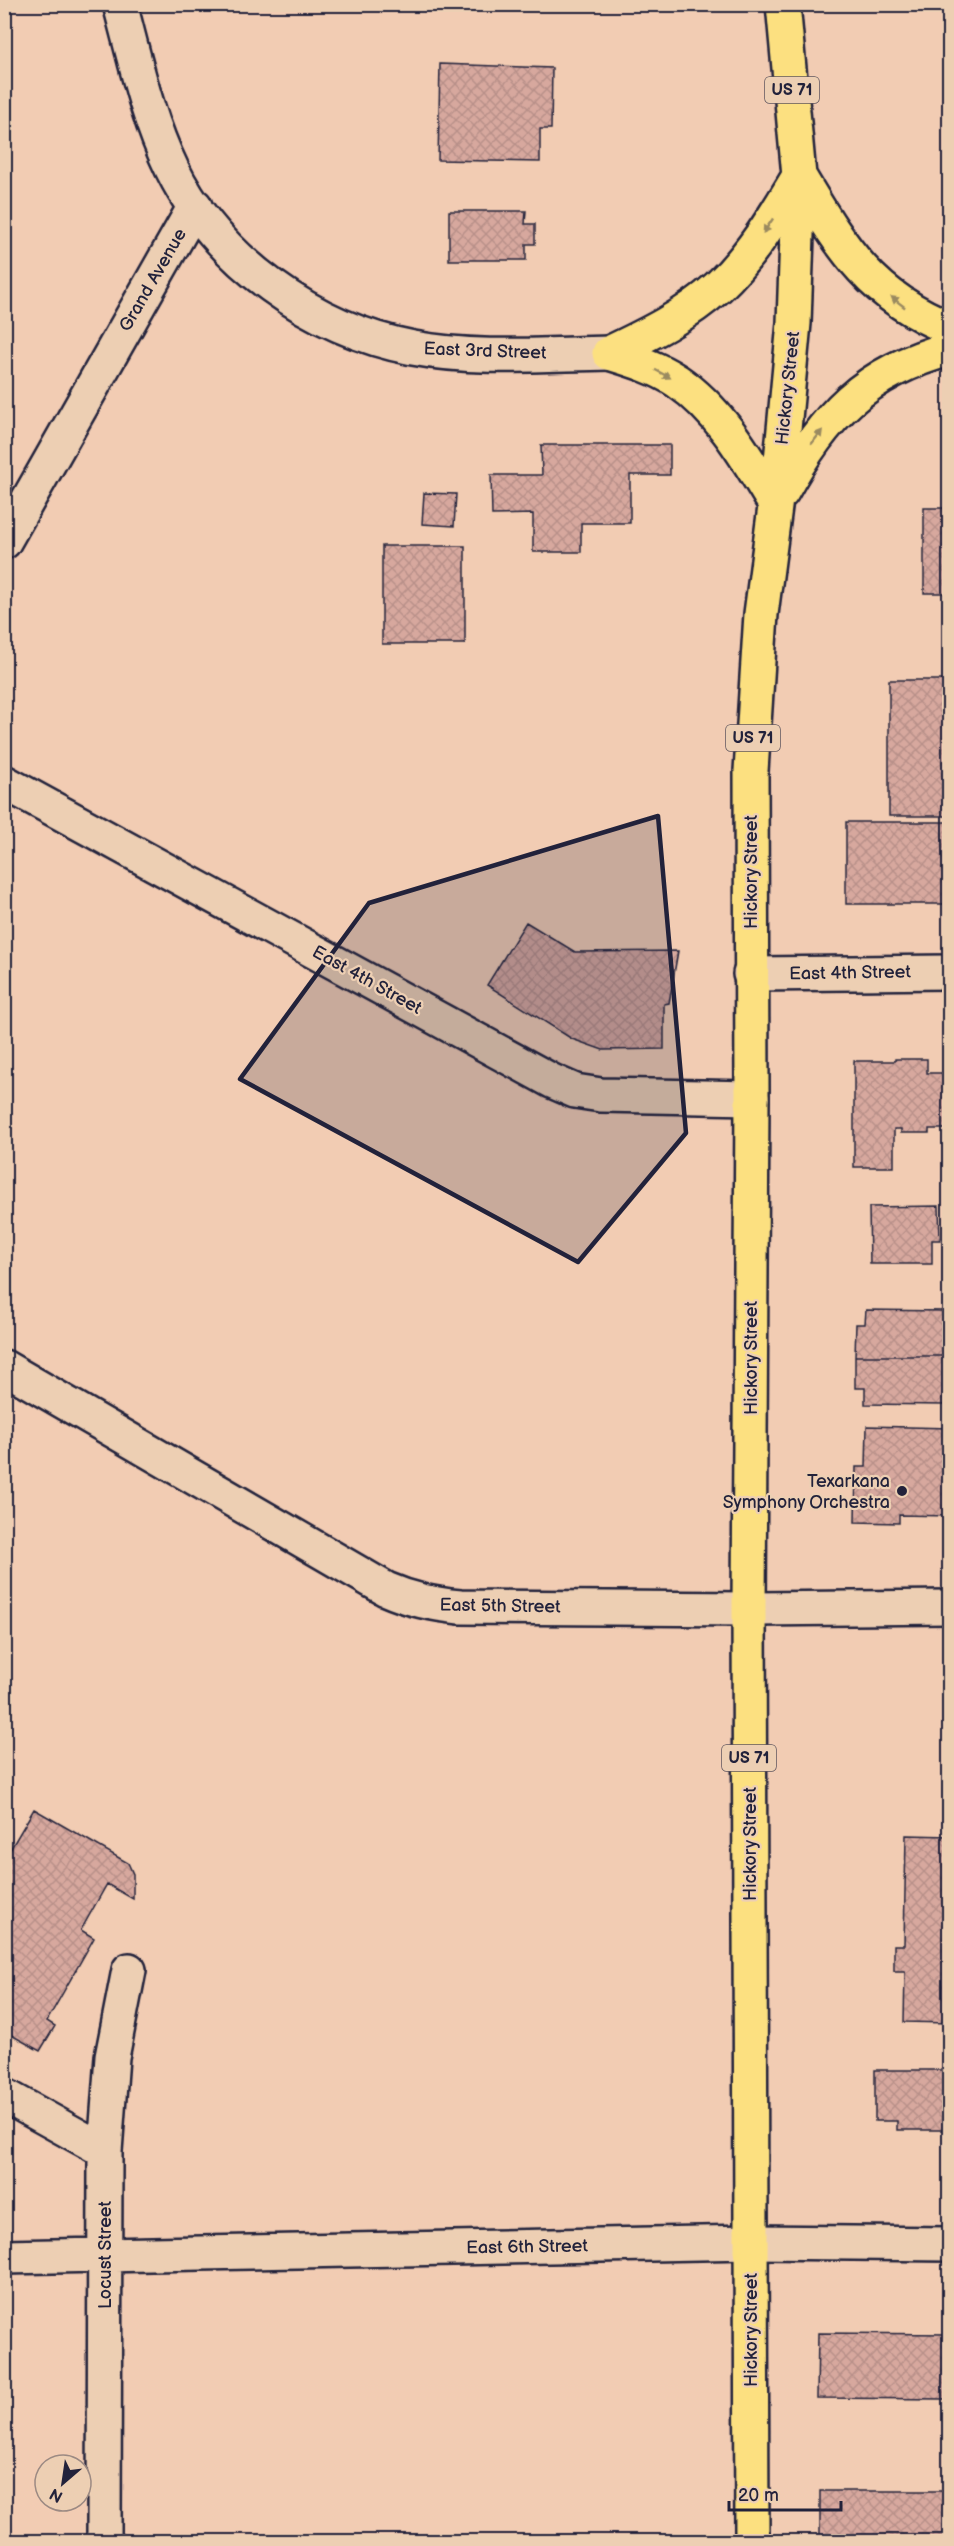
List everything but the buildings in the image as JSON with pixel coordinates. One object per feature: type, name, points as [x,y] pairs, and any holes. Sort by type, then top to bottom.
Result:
[{"type":"main road","name":"US 71","points":[[783,4],[799,176]]},
{"type":"main road","points":[[609,353],[656,330],[718,287],[768,228],[799,176],[836,238],[858,266],[905,308],[950,328]]},
{"type":"main road","name":"Hickory Street","points":[[752,2541],[749,1609],[751,771],[761,614],[794,323],[799,176]]},
{"type":"main road","points":[[609,353],[646,364],[676,380],[698,397],[718,418],[775,504],[793,470],[815,438],[860,389],[885,373],[921,357],[950,349]]},
{"type":"street","name":"Grand Avenue","points":[[4,542],[195,206],[173,171],[155,129],[121,6]]},
{"type":"street","name":"East 3rd Street","points":[[195,206],[246,266],[278,290],[307,309],[374,338],[414,348],[456,353],[609,353]]},
{"type":"street","name":"East 4th Street","points":[[4,782],[541,1076],[575,1091],[601,1095],[752,1098]]},
{"type":"street","name":"East 4th Street","points":[[750,974],[950,972]]},
{"type":"street","name":"East 5th Street","points":[[4,1367],[386,1589],[429,1604],[460,1607],[749,1609],[950,1607]]},
{"type":"street","name":"Locust Street","points":[[104,2541],[105,2151],[112,2057],[129,1970]]},
{"type":"street","points":[[4,2095],[105,2151]]},
{"type":"street","name":"East 6th Street","points":[[4,2257],[751,2242],[950,2244]]},
{"type":"highlighted area","points":[[658,816],[686,1133],[578,1262],[240,1079],[369,903]]},
{"type":"place","name":"Texarkana Symphony Orchestra","points":[[902,1491]]}]
